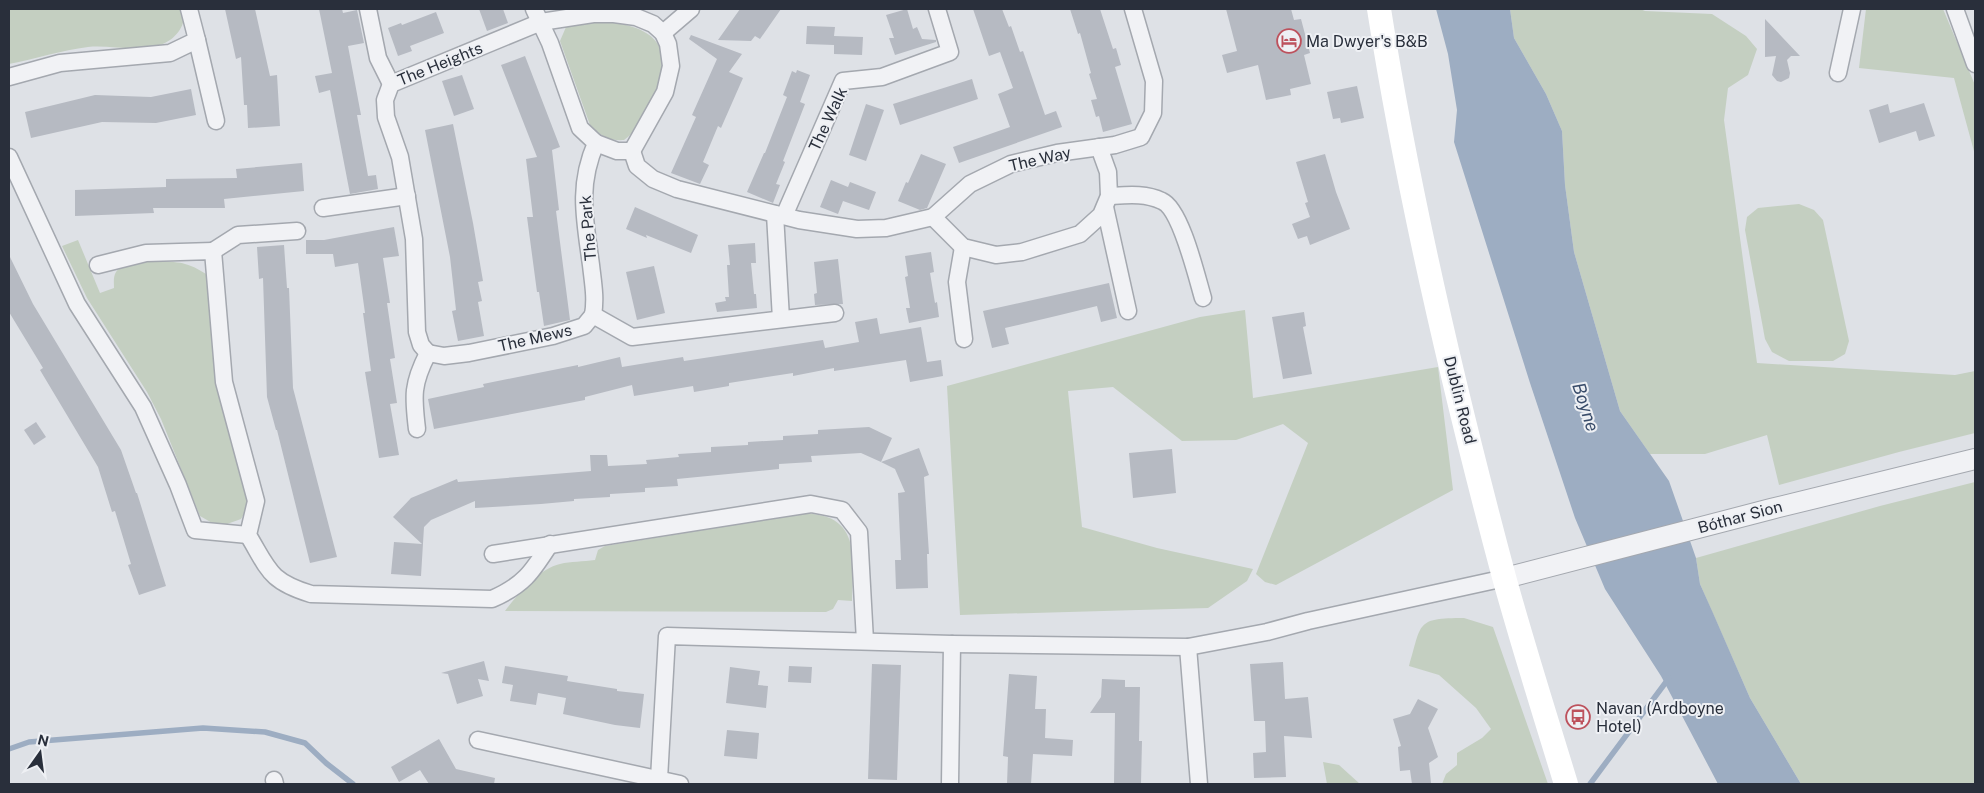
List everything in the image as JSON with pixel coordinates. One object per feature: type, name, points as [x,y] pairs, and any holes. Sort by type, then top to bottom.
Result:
[{"type":"main road","name":"Dublin Road","points":[[1380,9],[1387,62],[1423,244],[1461,407],[1505,578],[1566,784]]},
{"type":"street","points":[[189,9],[216,121]]},
{"type":"street","points":[[368,9],[378,58],[391,84]]},
{"type":"street","points":[[663,34],[691,9]]},
{"type":"street","name":"The Walk","points":[[780,215],[843,81],[882,77],[950,52],[937,9]]},
{"type":"street","name":"The Way","points":[[632,151],[637,166],[653,178],[677,189],[780,215],[857,229],[886,228],[932,217],[970,184],[1011,164],[1058,153],[1115,145],[1141,137],[1153,112],[1154,82],[1133,9]]},
{"type":"street","points":[[1838,73],[1852,9]]},
{"type":"street","points":[[1955,9],[1975,64]]},
{"type":"street","points":[[614,14],[636,18],[652,24],[663,34],[668,44],[671,66],[665,92],[632,151],[617,151],[596,143],[580,128],[538,15],[614,14]]},
{"type":"street","name":"The Heights","points":[[428,353],[421,345],[417,332],[414,238],[400,157],[386,117],[385,100],[391,84],[538,15]]},
{"type":"street","points":[[9,77],[60,63],[170,53],[197,40]]},
{"type":"street","name":"The Park","points":[[593,315],[596,299],[584,217],[584,183],[588,161],[596,143]]},
{"type":"street","points":[[1099,148],[1108,172],[1107,202],[1128,311]]},
{"type":"street","points":[[9,157],[77,304],[143,407],[178,485],[195,530],[248,535]]},
{"type":"street","points":[[1107,202],[1143,194],[1165,201],[1180,223],[1204,298]]},
{"type":"street","points":[[323,208],[406,196]]},
{"type":"street","points":[[932,217],[963,247],[996,255],[1022,252],[1080,234],[1102,215],[1107,202]]},
{"type":"street","points":[[780,215],[781,319]]},
{"type":"street","points":[[98,265],[146,253],[213,251],[238,235],[297,231]]},
{"type":"street","points":[[963,247],[957,282],[964,339]]},
{"type":"street","points":[[213,251],[224,382],[256,501],[248,535],[273,577],[290,588],[311,594],[492,599],[507,592],[530,575],[550,544]]},
{"type":"street","name":"The Mews","points":[[428,353],[444,356],[469,353],[553,336],[584,326],[593,315],[632,337],[834,313]]},
{"type":"street","points":[[417,429],[414,386],[418,372],[428,353]]},
{"type":"street","name":"Bóthar Sion","points":[[1505,578],[1771,509],[1975,459]]},
{"type":"street","points":[[493,554],[811,504],[842,510],[859,532],[865,641]]},
{"type":"street","points":[[659,779],[667,636],[952,644],[1188,647],[1267,632],[1308,621],[1505,578]]},
{"type":"street","points":[[950,784],[952,644]]},
{"type":"street","points":[[1188,647],[1199,784]]},
{"type":"street","points":[[478,740],[680,784]]},
{"type":"green space","points":[[9,9],[183,9],[184,18],[182,26],[171,40],[149,48],[88,47],[9,64]]},
{"type":"green space","points":[[1510,9],[1640,9],[1645,11],[1712,14],[1746,36],[1757,49],[1748,75],[1728,88],[1724,120],[1757,363],[1955,375],[1975,371],[1975,433],[1779,485],[1767,435],[1705,454],[1650,454],[1620,411],[1574,252],[1565,185],[1562,131],[1546,94],[1514,38]]},
{"type":"green space","points":[[1866,9],[1943,9],[1975,85],[1975,155],[1954,78],[1859,68]]},
{"type":"green space","points":[[605,22],[625,25],[640,30],[652,37],[659,47],[663,58],[658,88],[638,124],[624,140],[614,140],[606,137],[590,125],[560,41],[566,27],[584,23]]},
{"type":"green space","points":[[1799,204],[1814,210],[1823,220],[1849,341],[1845,354],[1833,361],[1789,361],[1772,352],[1765,339],[1745,230],[1747,217],[1758,208]]},
{"type":"green space","points":[[78,240],[100,293],[114,288],[115,274],[121,268],[138,263],[159,261],[185,264],[210,276],[212,348],[218,394],[250,494],[249,506],[241,519],[227,524],[214,524],[200,516],[161,419],[147,392],[87,298],[62,246]]},
{"type":"green space","points":[[1245,310],[1253,398],[1438,367],[1453,490],[1276,585],[1265,582],[1256,574],[1308,443],[1283,424],[1236,440],[1182,441],[1113,387],[1068,391],[1082,527],[1157,548],[1253,569],[1247,581],[1208,608],[960,615],[947,386],[1200,317]]},
{"type":"green space","points":[[1975,482],[1975,784],[1801,784],[1750,698],[1700,584],[1696,558],[1880,506]]},
{"type":"green space","points":[[807,513],[827,517],[838,523],[850,541],[853,565],[852,601],[838,600],[833,609],[826,612],[505,611],[522,590],[537,576],[552,567],[564,563],[595,560],[598,550],[605,546]]},
{"type":"green space","points":[[1464,618],[1493,627],[1548,784],[1442,784],[1446,774],[1457,765],[1457,753],[1482,738],[1491,729],[1476,708],[1439,675],[1409,666],[1416,640],[1423,626],[1437,619]]},
{"type":"green space","points":[[1323,762],[1339,765],[1360,784],[1327,784]]},
{"type":"water","name":"Boyne","points":[[1436,9],[1510,9],[1514,38],[1546,94],[1562,131],[1565,185],[1574,252],[1620,411],[1669,481],[1696,558],[1700,584],[1750,698],[1801,784],[1718,784],[1661,676],[1605,589],[1575,518],[1454,142],[1457,110],[1448,54]]},
{"type":"building","points":[[225,9],[255,9],[270,76],[277,75],[280,126],[248,128],[247,105],[244,105],[241,57],[236,59]]},
{"type":"building","points":[[319,9],[342,9],[343,13],[357,10],[364,43],[348,46],[361,115],[357,115],[368,176],[376,175],[378,189],[350,194],[330,90],[319,93],[315,76],[332,73]]},
{"type":"building","points":[[479,9],[503,9],[508,23],[487,31]]},
{"type":"building","points":[[740,9],[781,9],[760,39],[755,36],[751,41],[718,40]]},
{"type":"building","points":[[907,9],[913,29],[917,27],[922,39],[936,40],[936,42],[895,55],[889,38],[894,38],[886,15]]},
{"type":"building","points":[[973,9],[1002,9],[1009,27],[1011,26],[1020,52],[1023,51],[1045,115],[1056,111],[1062,127],[959,163],[953,147],[1010,127],[998,94],[1013,88],[1000,52],[989,56]]},
{"type":"building","points":[[1070,9],[1100,9],[1113,49],[1116,48],[1121,65],[1115,67],[1132,124],[1103,132],[1099,116],[1096,117],[1091,100],[1097,99],[1089,74],[1091,73],[1080,33],[1078,34]]},
{"type":"building","name":"Ma Dwyer's B&B","points":[[1226,9],[1291,9],[1294,20],[1301,19],[1310,53],[1304,55],[1311,84],[1290,89],[1291,95],[1266,100],[1258,65],[1227,73],[1222,55],[1237,51]]},
{"type":"building","points":[[436,12],[444,33],[410,46],[412,51],[398,56],[388,28],[401,23],[402,25]]},
{"type":"building","points":[[1765,19],[1800,56],[1791,56],[1787,60],[1790,73],[1789,78],[1781,82],[1777,81],[1772,75],[1776,56],[1765,57]]},
{"type":"building","points":[[807,26],[835,27],[834,36],[863,37],[862,55],[834,54],[834,45],[806,44]]},
{"type":"building","points":[[691,35],[742,54],[729,72],[743,78],[721,128],[718,126],[703,162],[709,165],[700,184],[671,173],[696,117],[692,115],[717,59],[689,39]]},
{"type":"building","points":[[525,56],[560,147],[552,150],[559,210],[556,211],[570,320],[544,326],[539,292],[537,292],[527,217],[533,217],[526,159],[537,157],[501,65]]},
{"type":"building","points":[[797,70],[810,75],[800,102],[805,104],[783,161],[785,162],[776,184],[780,185],[773,203],[747,192],[787,97],[783,95],[792,71],[796,73]]},
{"type":"building","points":[[462,75],[474,109],[454,116],[442,81]]},
{"type":"building","points":[[972,79],[978,99],[900,125],[893,104]]},
{"type":"building","points":[[1357,86],[1364,118],[1341,123],[1340,118],[1333,119],[1327,92]]},
{"type":"building","points":[[191,89],[196,115],[156,123],[102,122],[31,138],[25,112],[95,95],[151,97]]},
{"type":"building","points":[[1924,103],[1935,136],[1919,141],[1916,131],[1879,143],[1869,110],[1888,104],[1890,113]]},
{"type":"building","points":[[866,104],[884,110],[866,161],[849,155]]},
{"type":"building","points":[[453,124],[483,281],[478,282],[482,301],[478,302],[484,336],[458,341],[452,311],[456,310],[450,257],[425,130]]},
{"type":"building","points":[[921,154],[946,164],[927,208],[920,210],[898,201]]},
{"type":"building","points":[[1325,154],[1336,192],[1350,229],[1310,245],[1307,236],[1298,239],[1292,224],[1310,217],[1305,203],[1308,202],[1296,162]]},
{"type":"building","points":[[302,163],[304,191],[224,199],[225,208],[153,208],[154,213],[75,216],[75,190],[166,187],[166,179],[237,178],[236,169]]},
{"type":"building","points":[[831,180],[848,187],[850,182],[876,192],[869,210],[843,201],[838,214],[820,207]]},
{"type":"building","points":[[635,207],[698,235],[691,253],[626,229]]},
{"type":"building","points":[[394,227],[399,256],[383,258],[390,303],[387,303],[395,358],[390,359],[397,403],[390,404],[399,455],[379,458],[365,372],[371,371],[358,263],[335,267],[333,254],[306,254],[306,240],[324,240]]},
{"type":"building","points":[[755,243],[756,263],[751,263],[757,308],[717,312],[715,303],[726,301],[725,297],[729,297],[727,265],[730,265],[728,245]]},
{"type":"building","points":[[284,245],[287,288],[289,288],[293,388],[337,557],[310,563],[267,397],[263,278],[259,279],[257,247]]},
{"type":"building","points":[[931,252],[934,272],[930,273],[939,317],[909,323],[906,308],[910,308],[905,277],[908,276],[905,256]]},
{"type":"building","points":[[9,255],[33,304],[121,450],[137,493],[166,586],[139,595],[128,565],[131,564],[115,511],[112,512],[98,467],[40,370],[43,368],[9,312]]},
{"type":"building","points":[[838,259],[843,304],[815,305],[814,294],[817,293],[814,262]]},
{"type":"building","points":[[654,266],[665,313],[637,320],[626,272]]},
{"type":"building","points":[[1109,283],[1117,318],[1101,322],[1097,306],[1005,328],[1009,344],[992,348],[983,311]]},
{"type":"building","points":[[1304,312],[1306,326],[1303,327],[1312,374],[1283,379],[1272,317]]},
{"type":"building","points":[[877,318],[880,334],[921,327],[927,362],[941,360],[943,376],[910,382],[906,360],[834,371],[834,368],[793,376],[793,373],[729,383],[729,386],[694,392],[693,386],[634,396],[632,385],[585,397],[585,400],[434,429],[428,399],[484,387],[483,384],[578,365],[578,367],[620,357],[622,367],[683,357],[684,361],[823,340],[825,348],[859,342],[855,322]]},
{"type":"building","points":[[36,422],[46,437],[34,445],[24,430]]},
{"type":"building","points":[[869,427],[892,438],[881,462],[861,453],[811,456],[812,462],[779,464],[779,469],[677,479],[678,486],[645,488],[645,492],[610,494],[610,497],[475,508],[475,501],[431,520],[424,527],[421,576],[391,574],[394,542],[422,544],[393,517],[411,498],[457,479],[458,482],[591,471],[590,455],[607,455],[608,466],[647,464],[646,460],[679,457],[678,454],[711,452],[711,447],[748,445],[748,442],[783,440],[783,436],[818,434],[818,430]]},
{"type":"building","points":[[919,448],[929,475],[924,477],[929,554],[927,554],[928,588],[896,589],[895,560],[901,560],[898,493],[905,492],[895,469],[881,462]]},
{"type":"building","points":[[1172,449],[1176,493],[1133,498],[1129,453]]},
{"type":"building","points":[[484,661],[489,681],[478,679],[483,696],[457,704],[448,674],[441,673]]},
{"type":"building","points":[[1283,662],[1285,699],[1308,697],[1312,738],[1284,736],[1286,777],[1254,778],[1253,753],[1266,752],[1265,721],[1254,721],[1250,664]]},
{"type":"building","points":[[872,664],[901,665],[897,780],[868,779]]},
{"type":"building","points":[[505,666],[568,676],[567,681],[617,689],[617,691],[644,694],[640,728],[615,725],[563,714],[566,698],[538,693],[536,705],[510,701],[513,685],[502,683]]},
{"type":"building","points":[[789,666],[812,667],[811,683],[788,682]]},
{"type":"building","points":[[730,667],[760,671],[758,685],[768,686],[766,708],[726,703]]},
{"type":"building","points":[[1009,674],[1037,676],[1035,709],[1046,709],[1045,738],[1073,740],[1072,756],[1033,754],[1031,784],[1007,784],[1008,757],[1003,756]]},
{"type":"building","points":[[1102,679],[1125,680],[1125,687],[1140,687],[1139,741],[1142,741],[1141,784],[1114,784],[1115,713],[1090,713],[1101,697]]},
{"type":"building","points":[[1418,699],[1438,709],[1428,728],[1438,757],[1429,763],[1431,783],[1412,784],[1410,770],[1400,771],[1398,747],[1401,746],[1393,719],[1410,714]]},
{"type":"building","points":[[727,730],[759,733],[757,759],[724,756]]},
{"type":"building","points":[[439,739],[456,769],[495,778],[494,784],[429,784],[420,770],[399,782],[391,767]]},
{"type":"waterway","points":[[1590,784],[1669,678]]},
{"type":"waterway","points":[[9,749],[29,742],[203,728],[265,732],[305,743],[326,763],[353,784]]},
{"type":"place","name":"Ma Dwyer's B&B","points":[[1289,41]]},
{"type":"place","name":"Navan (Ardboyne Hotel)","points":[[1578,717]]}]
